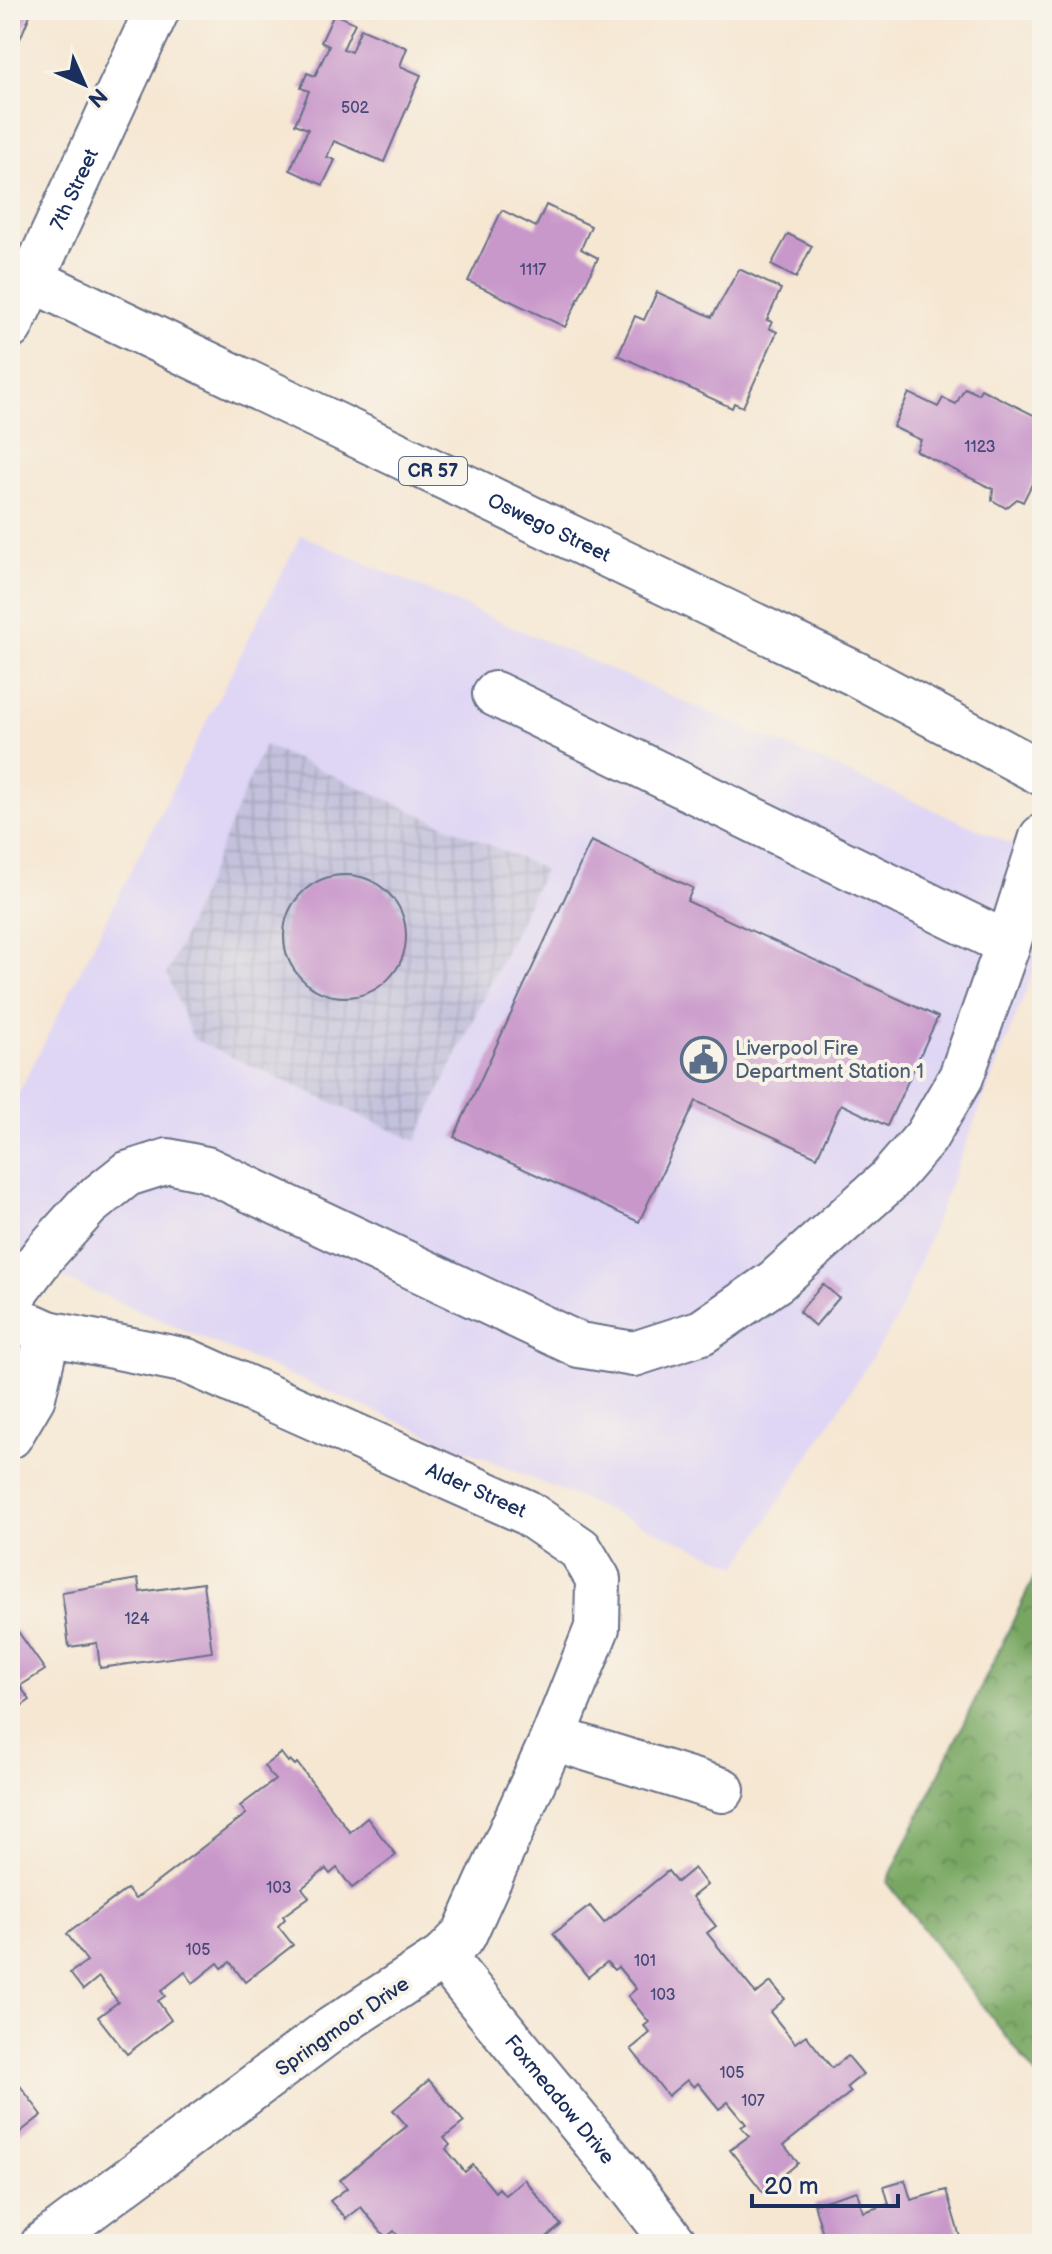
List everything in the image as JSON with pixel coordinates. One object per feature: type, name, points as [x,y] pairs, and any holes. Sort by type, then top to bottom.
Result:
[{"type":"street","name":"7th Street","points":[[10,327],[22,274],[157,10]]},
{"type":"street","name":"Oswego Street","points":[[22,274],[856,674],[1042,773]]},
{"type":"street","points":[[495,694],[1008,944]]},
{"type":"street","points":[[10,1299],[45,1253],[88,1205],[127,1174],[168,1161],[206,1169],[579,1345],[634,1354],[702,1332],[776,1281],[888,1181],[926,1137],[961,1077],[1042,837]]},
{"type":"street","points":[[10,1436],[33,1397],[29,1325]]},
{"type":"street","name":"Alder Street","points":[[29,1325],[187,1361],[526,1512],[580,1549],[598,1579],[597,1628],[553,1738]]},
{"type":"street","points":[[553,1738],[722,1790]]},
{"type":"street","name":"Springmoor Drive","points":[[43,2244],[332,2029],[443,1957],[464,1935],[553,1738]]},
{"type":"street","name":"Foxmeadow Drive","points":[[443,1957],[675,2244]]},
{"type":"shaded area","points":[[301,535],[1042,857],[1042,950],[898,1317],[738,1566],[10,1256],[10,1110]]},
{"type":"shaded area","points":[[264,745],[544,869],[416,1141],[193,1039],[167,974]]},
{"type":"green space","points":[[1042,1561],[1042,2083],[887,1882]]},
{"type":"building","points":[[10,10],[32,10],[20,39],[10,35]]},
{"type":"building","points":[[334,14],[355,23],[343,49],[351,52],[361,28],[407,48],[400,66],[421,75],[384,162],[334,141],[327,157],[335,160],[323,185],[290,170],[308,129],[295,124],[309,91],[301,88],[307,73],[315,76],[329,46],[321,42]]},
{"type":"building","points":[[546,205],[591,226],[581,249],[598,258],[565,327],[468,281],[502,210],[536,227]]},
{"type":"building","points":[[788,234],[812,246],[796,278],[771,265]]},
{"type":"building","points":[[739,269],[781,289],[767,320],[772,322],[769,328],[777,332],[743,407],[734,403],[732,408],[618,355],[635,316],[644,320],[657,292],[712,317]]},
{"type":"building","points":[[965,388],[978,394],[981,389],[1042,419],[1042,464],[1023,502],[1017,499],[1006,508],[992,500],[993,489],[916,451],[921,440],[893,427],[909,393],[938,407],[943,398],[956,404]]},
{"type":"building","name":"Liverpool Fire Department Station 1","points":[[591,841],[693,888],[687,901],[938,1017],[887,1126],[841,1104],[817,1157],[696,1101],[639,1222],[454,1137]]},
{"type":"building","points":[[345,875],[368,880],[388,893],[401,913],[406,936],[401,959],[388,979],[368,992],[345,997],[322,992],[302,979],[289,959],[284,936],[289,913],[302,893],[322,880]]},
{"type":"building","points":[[823,1284],[839,1298],[815,1326],[799,1312]]},
{"type":"building","points":[[138,1579],[140,1592],[203,1583],[212,1652],[100,1668],[97,1643],[69,1647],[62,1592]]},
{"type":"building","points":[[17,1630],[45,1670],[20,1686],[30,1700],[10,1714],[10,1634]]},
{"type":"building","points":[[281,1753],[288,1762],[297,1763],[350,1832],[367,1818],[396,1855],[352,1888],[337,1868],[330,1874],[326,1869],[302,1888],[309,1897],[283,1916],[285,1919],[278,1926],[293,1945],[245,1982],[230,1962],[222,1968],[218,1963],[193,1983],[185,1972],[161,1991],[165,1996],[158,2001],[171,2020],[127,2054],[98,2017],[118,2002],[99,1977],[83,1990],[70,1973],[87,1961],[67,1934],[127,1889],[135,1899],[246,1814],[240,1806],[275,1780],[264,1766]]},
{"type":"building","points":[[694,1868],[707,1885],[692,1897],[716,1926],[707,1933],[756,1994],[771,1982],[785,1999],[770,2012],[795,2043],[806,2035],[832,2068],[848,2056],[863,2074],[847,2087],[851,2092],[784,2145],[798,2163],[763,2192],[730,2150],[749,2136],[741,2127],[746,2124],[728,2102],[719,2109],[698,2083],[694,2087],[687,2080],[668,2096],[631,2049],[650,2033],[644,2026],[649,2022],[628,1996],[636,1989],[618,1967],[614,1970],[607,1962],[588,1977],[553,1934],[590,1906],[604,1923],[668,1871],[677,1882]]},
{"type":"building","points":[[15,2079],[42,2115],[10,2140],[10,2082]]},
{"type":"building","points":[[429,2080],[464,2122],[444,2138],[450,2145],[446,2149],[465,2172],[473,2165],[495,2192],[499,2188],[505,2195],[524,2179],[561,2225],[542,2241],[545,2244],[404,2244],[394,2231],[386,2238],[361,2207],[346,2219],[330,2201],[347,2188],[340,2180],[407,2126],[393,2110]]},
{"type":"building","points":[[905,2180],[911,2200],[946,2190],[962,2244],[826,2244],[814,2204],[857,2191],[863,2212],[889,2204],[884,2186]]},
{"type":"place","name":"Liverpool Fire Department Station 1","points":[[704,1059]]}]
